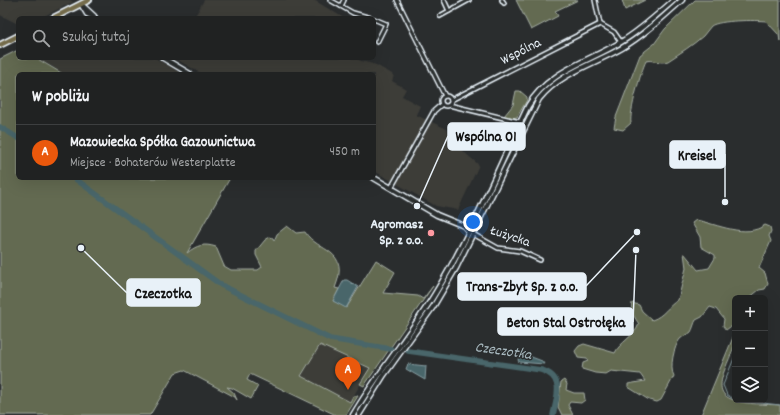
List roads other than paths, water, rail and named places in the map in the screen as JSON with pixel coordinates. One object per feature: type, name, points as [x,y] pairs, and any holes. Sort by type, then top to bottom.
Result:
[{"type":"main road","points":[[57,16],[89,0]]},
{"type":"main road","points":[[353,415],[394,352],[436,292],[468,231],[531,101],[545,84],[560,73],[621,42],[644,26],[674,0]]},
{"type":"main road","points":[[359,415],[399,354],[442,294],[473,234],[533,108],[546,91],[563,78],[637,39],[682,0]]},
{"type":"main road","points":[[81,4],[94,16]]},
{"type":"main road","points":[[0,45],[16,37]]},
{"type":"main road","points":[[166,60],[187,72]]},
{"type":"main road","points":[[376,179],[457,225],[464,226],[473,234]]},
{"type":"street","points":[[330,0],[353,13],[364,16]]},
{"type":"street","points":[[341,6],[344,0]]},
{"type":"street","points":[[397,0],[445,96],[450,97],[451,100],[449,105]]},
{"type":"street","points":[[444,0],[449,11]]},
{"type":"street","points":[[440,16],[469,0]]},
{"type":"street","points":[[595,0],[600,24],[614,32],[621,42]]},
{"type":"street","points":[[376,20],[386,24],[377,42]]},
{"type":"street","name":"Wspólna","points":[[451,100],[600,24]]},
{"type":"street","points":[[391,188],[434,111],[442,104],[442,100],[445,96]]},
{"type":"street","points":[[442,104],[520,122]]},
{"type":"street","name":"Łużycka","points":[[473,234],[498,248],[520,251],[540,260]]},
{"type":"water","points":[[344,280],[347,280],[358,287],[346,308],[333,301]]},
{"type":"water","points":[[521,353],[542,361],[544,364],[519,362],[518,360]]},
{"type":"water","points":[[408,364],[426,366],[425,380],[406,369]]},
{"type":"waterway","name":"Czeczotka","points":[[0,127],[16,137]]},
{"type":"waterway","name":"Czeczotka","points":[[77,180],[221,285],[330,339],[391,349]]},
{"type":"waterway","name":"Czeczotka","points":[[408,351],[541,370],[549,373],[554,377],[558,388],[553,415]]},
{"type":"waterway","points":[[732,363],[723,385],[727,395],[732,398]]},
{"type":"waterway","points":[[763,403],[780,405]]},
{"type":"place","name":"Kreisel","points":[[725,202]]},
{"type":"place","name":"Wspólna 01","points":[[417,206]]},
{"type":"place","name":"Trans-Zbyt Sp. z o.o.","points":[[637,232]]},
{"type":"place","name":"Agromasz Sp. z o.o.","points":[[431,233]]},
{"type":"place","name":"Czeczotka","points":[[81,248]]},
{"type":"place","name":"Beton Stal Ostrołęka","points":[[636,250]]},
{"type":"place","name":"Mazowiecka Spółka Gazownictwa","points":[[348,390]]}]
